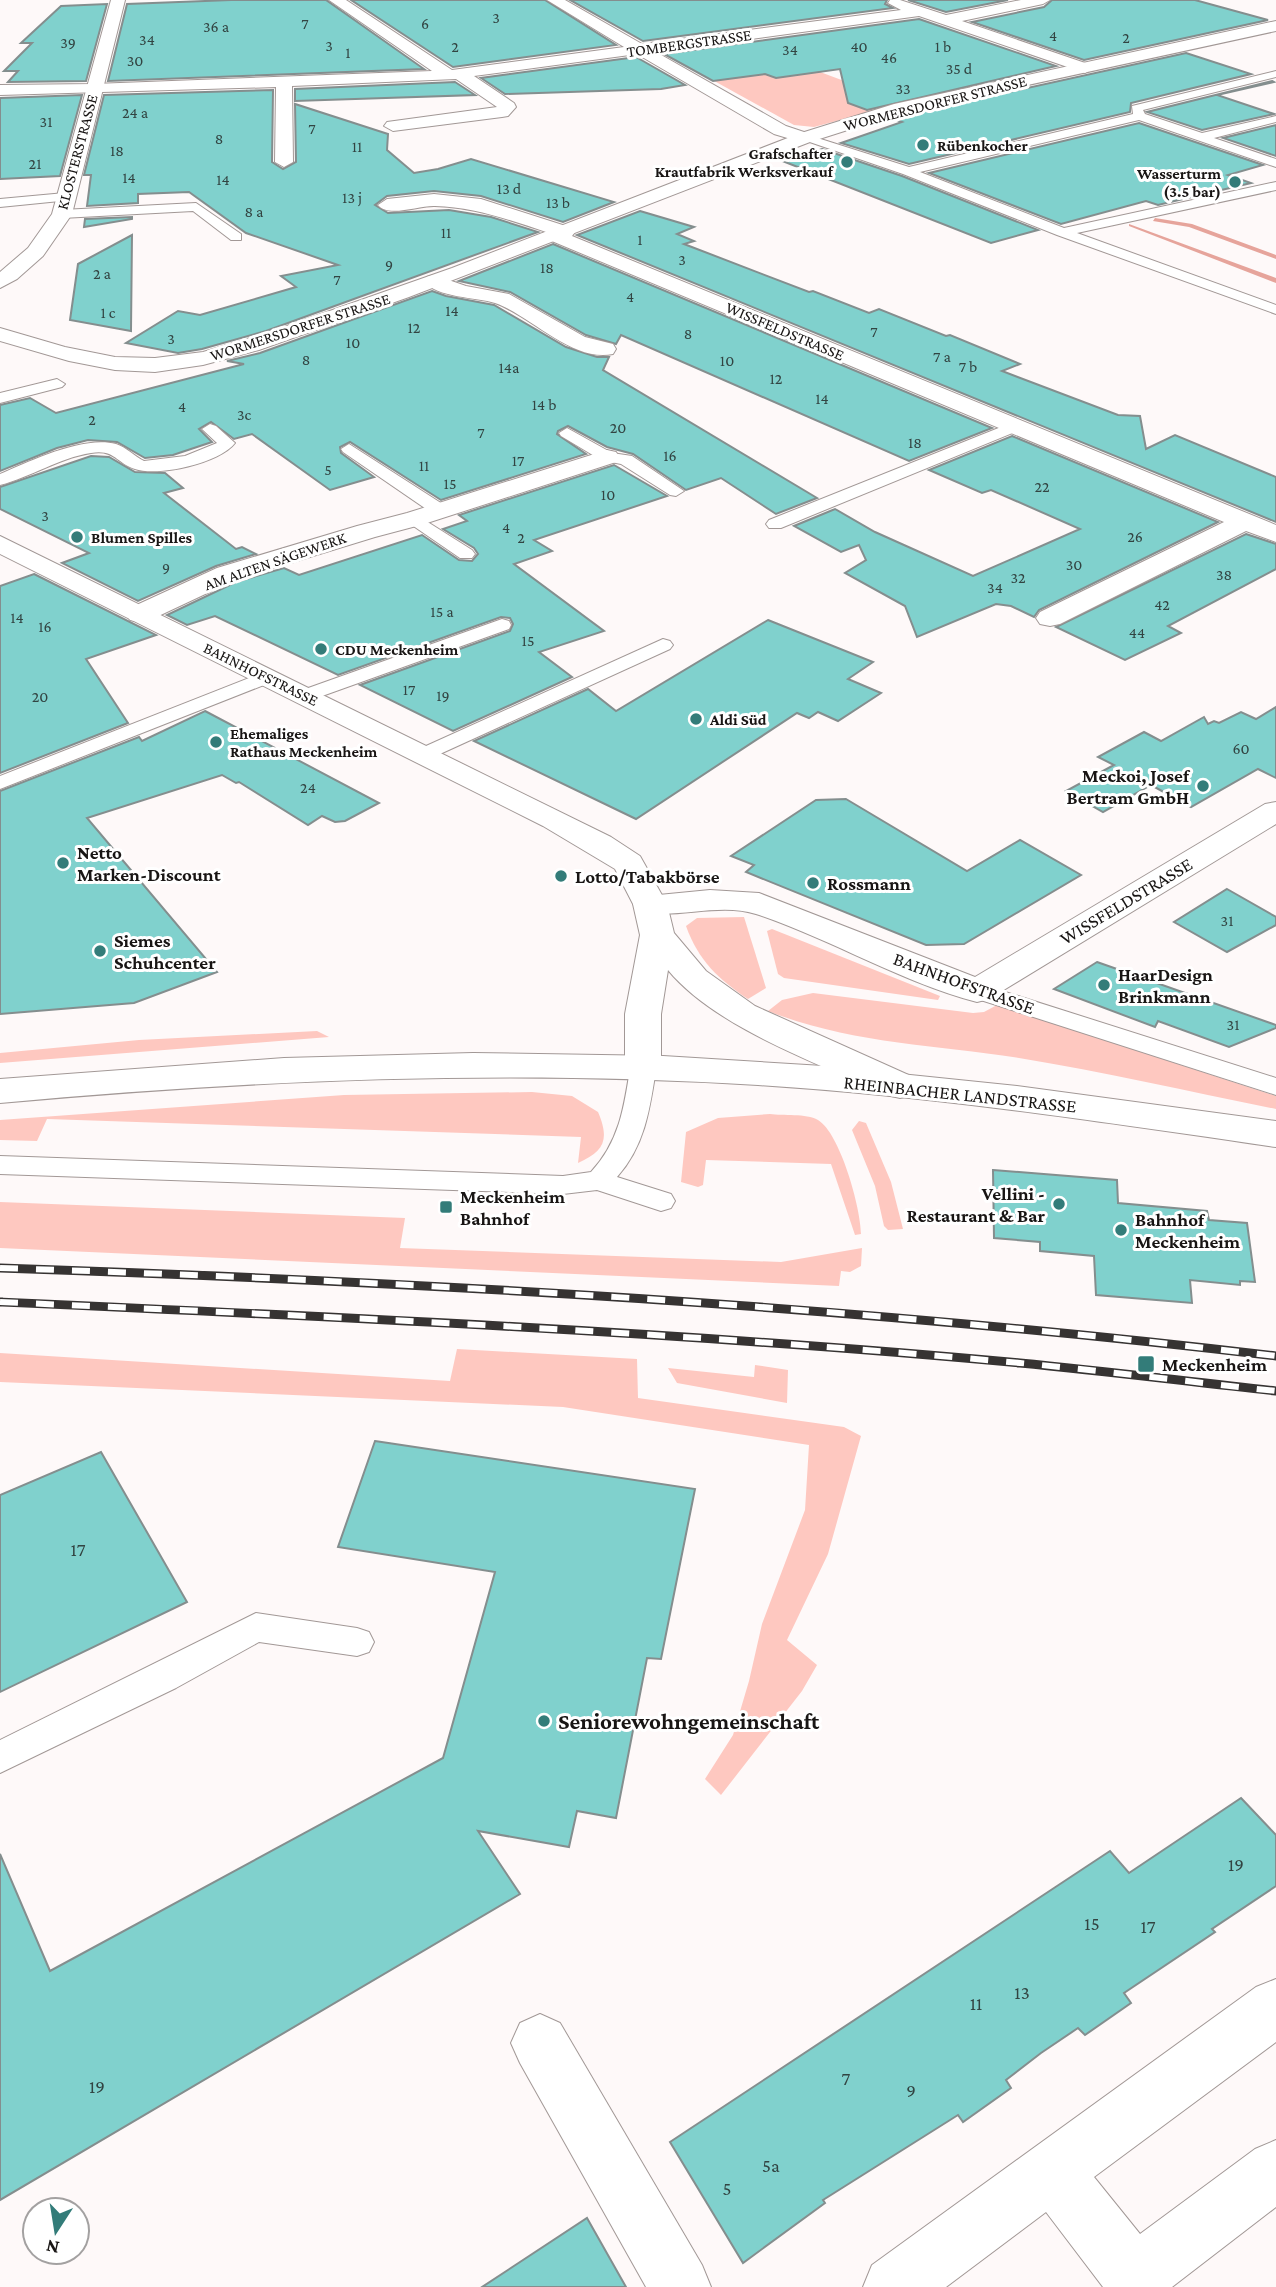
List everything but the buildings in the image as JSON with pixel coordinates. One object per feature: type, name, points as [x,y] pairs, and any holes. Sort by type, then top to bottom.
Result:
[{"type":"street","name":"KLOSTERSTRASSE","points":[[0,282],[36,254],[52,235],[63,205],[118,0]]},
{"type":"street","points":[[336,0],[508,107],[502,112],[393,126]]},
{"type":"street","points":[[554,0],[780,130],[804,138]]},
{"type":"street","points":[[887,0],[919,12],[939,26],[960,26],[1086,68]]},
{"type":"street","points":[[939,26],[1043,0]]},
{"type":"street","name":"TOMBERGSTRASSE","points":[[0,90],[94,89],[454,75],[919,12]]},
{"type":"street","name":"WORMERSDORFER STRASSE","points":[[0,334],[93,362],[119,365],[195,360],[232,351],[434,281],[804,138],[900,108],[1276,26]]},
{"type":"street","points":[[979,47],[1005,41]]},
{"type":"street","points":[[284,82],[284,162]]},
{"type":"street","points":[[387,205],[434,200],[481,205],[559,233]]},
{"type":"street","name":"WISSFELDSTRASSE","points":[[559,233],[1276,534]]},
{"type":"street","points":[[434,281],[462,291],[511,301],[577,342],[605,348]]},
{"type":"street","name":"AM ALTEN SÄGEWERK","points":[[140,614],[226,574],[366,531],[415,519],[439,509],[607,457]]},
{"type":"street","points":[[1050,618],[1245,521]]},
{"type":"street","name":"BAHNHOFSTRASSE","points":[[0,544],[600,844],[628,863],[654,920],[694,978],[742,1014],[900,1086]]},
{"type":"street","name":"WISSFELDSTRASSE","points":[[977,991],[1276,811]]},
{"type":"street","name":"BAHNHOFSTRASSE","points":[[654,920],[710,900],[759,903],[977,991]]},
{"type":"street","points":[[643,1069],[643,1014],[654,920]]},
{"type":"street","name":"RHEINBACHER LANDSTRASSE","points":[[0,1091],[111,1080],[314,1067],[426,1065],[763,1073],[1076,1106],[1276,1134]]},
{"type":"street","points":[[894,2287],[1276,2007]]},
{"type":"street","points":[[540,2043],[681,2287]]},
{"type":"street","points":[[1052,2171],[1134,2277],[1276,2170]]},
{"type":"lane","points":[[1140,116],[1136,108],[1276,74]]},
{"type":"lane","points":[[907,171],[1140,116],[1276,163]]},
{"type":"lane","points":[[1202,137],[1276,119]]},
{"type":"lane","points":[[804,138],[907,171],[1062,233],[1276,310]]},
{"type":"lane","points":[[1062,233],[1276,186]]},
{"type":"lane","points":[[1243,194],[1265,201]]},
{"type":"lane","points":[[0,203],[196,207],[236,237]]},
{"type":"lane","points":[[0,398],[57,384]]},
{"type":"lane","points":[[775,524],[1016,426]]},
{"type":"lane","points":[[0,480],[43,462],[101,447],[117,448],[140,466],[163,466],[220,452],[227,443],[210,429]]},
{"type":"lane","points":[[567,433],[607,457],[626,460],[676,491]]},
{"type":"lane","points":[[349,449],[439,509]]},
{"type":"lane","points":[[415,519],[466,554]]},
{"type":"lane","points":[[304,696],[502,625]]},
{"type":"lane","points":[[422,755],[663,645]]},
{"type":"lane","points":[[0,783],[267,677]]},
{"type":"lane","name":"BAHNHOFSTRASSE","points":[[977,991],[1276,1087]]},
{"type":"lane","points":[[599,1180],[618,1163],[629,1142],[643,1069]]},
{"type":"lane","points":[[0,1165],[564,1185],[599,1180],[661,1201]]},
{"type":"lane","points":[[0,1757],[164,1677],[256,1627],[357,1642]]},
{"type":"shaded area","points":[[735,40],[903,103],[814,127],[794,125],[660,51]]},
{"type":"shaded area","points":[[744,917],[766,988],[748,999],[703,959],[686,926],[697,918]]},
{"type":"shaded area","points":[[772,929],[940,996],[938,1000],[784,978],[778,974],[767,931]]},
{"type":"shaded area","points":[[813,993],[973,1013],[984,1012],[997,1005],[1276,1096],[1276,1109],[1051,1064],[861,1037],[799,1022],[768,1011],[782,1000]]},
{"type":"shaded area","points":[[317,1031],[329,1037],[0,1063],[0,1053],[139,1040]]},
{"type":"shaded area","points":[[532,1092],[572,1096],[598,1112],[604,1130],[599,1149],[578,1163],[581,1137],[47,1119],[37,1141],[0,1140],[0,1120],[344,1095]]},
{"type":"shaded area","points":[[770,1114],[807,1116],[818,1120],[826,1128],[848,1172],[861,1234],[855,1235],[831,1164],[706,1160],[703,1185],[698,1187],[681,1182],[686,1132],[718,1118]]},
{"type":"shaded area","points":[[859,1121],[866,1123],[891,1182],[903,1229],[888,1230],[884,1226],[875,1186],[852,1130]]},
{"type":"shaded area","points":[[0,1202],[405,1218],[400,1248],[781,1262],[862,1248],[861,1266],[850,1272],[841,1271],[839,1286],[0,1248]]},
{"type":"shaded area","points":[[457,1349],[637,1359],[638,1398],[844,1427],[861,1436],[828,1554],[787,1640],[817,1665],[802,1691],[721,1795],[705,1779],[733,1735],[762,1624],[805,1510],[809,1445],[563,1407],[0,1382],[0,1353],[450,1381]]},
{"type":"shaded area","points":[[755,1365],[788,1370],[787,1403],[677,1383],[668,1368],[754,1377]]},
{"type":"waterway","points":[[1155,220],[1190,225],[1276,257]]},
{"type":"waterway","points":[[1131,225],[1276,281]]},
{"type":"railway","points":[[0,1268],[639,1298],[958,1323],[1276,1356]]},
{"type":"railway","points":[[0,1302],[765,1342],[1084,1369],[1276,1391]]},
{"type":"place","name":"Rübenkocher","points":[[923,145]]},
{"type":"place","name":"Grafschafter Krautfabrik Werksverkauf","points":[[847,162]]},
{"type":"place","name":"Wasserturm (3.5 bar)","points":[[1235,182]]},
{"type":"place","name":"Blumen Spilles","points":[[77,537]]},
{"type":"place","name":"CDU Meckenheim","points":[[321,649]]},
{"type":"place","name":"Aldi Süd","points":[[696,719]]},
{"type":"place","name":"Ehemaliges Rathaus Meckenheim","points":[[216,742]]},
{"type":"place","name":"Meckoi, Josef Bertram GmbH","points":[[1203,786]]},
{"type":"place","name":"Netto Marken-Discount","points":[[63,863]]},
{"type":"place","name":"Lotto/Tabakbörse","points":[[561,876]]},
{"type":"place","name":"Rossmann","points":[[813,883]]},
{"type":"place","name":"Siemes Schuhcenter","points":[[100,951]]},
{"type":"place","name":"HaarDesign Brinkmann","points":[[1104,985]]},
{"type":"place","name":"Vellini - Restaurant & Bar","points":[[1059,1204]]},
{"type":"place","name":"Meckenheim Bahnhof","points":[[446,1207]]},
{"type":"place","name":"Bahnhof Meckenheim","points":[[1121,1230]]},
{"type":"place","name":"Meckenheim","points":[[1146,1364]]},
{"type":"place","name":"Seniorewohngemeinschaft","points":[[544,1721]]}]
